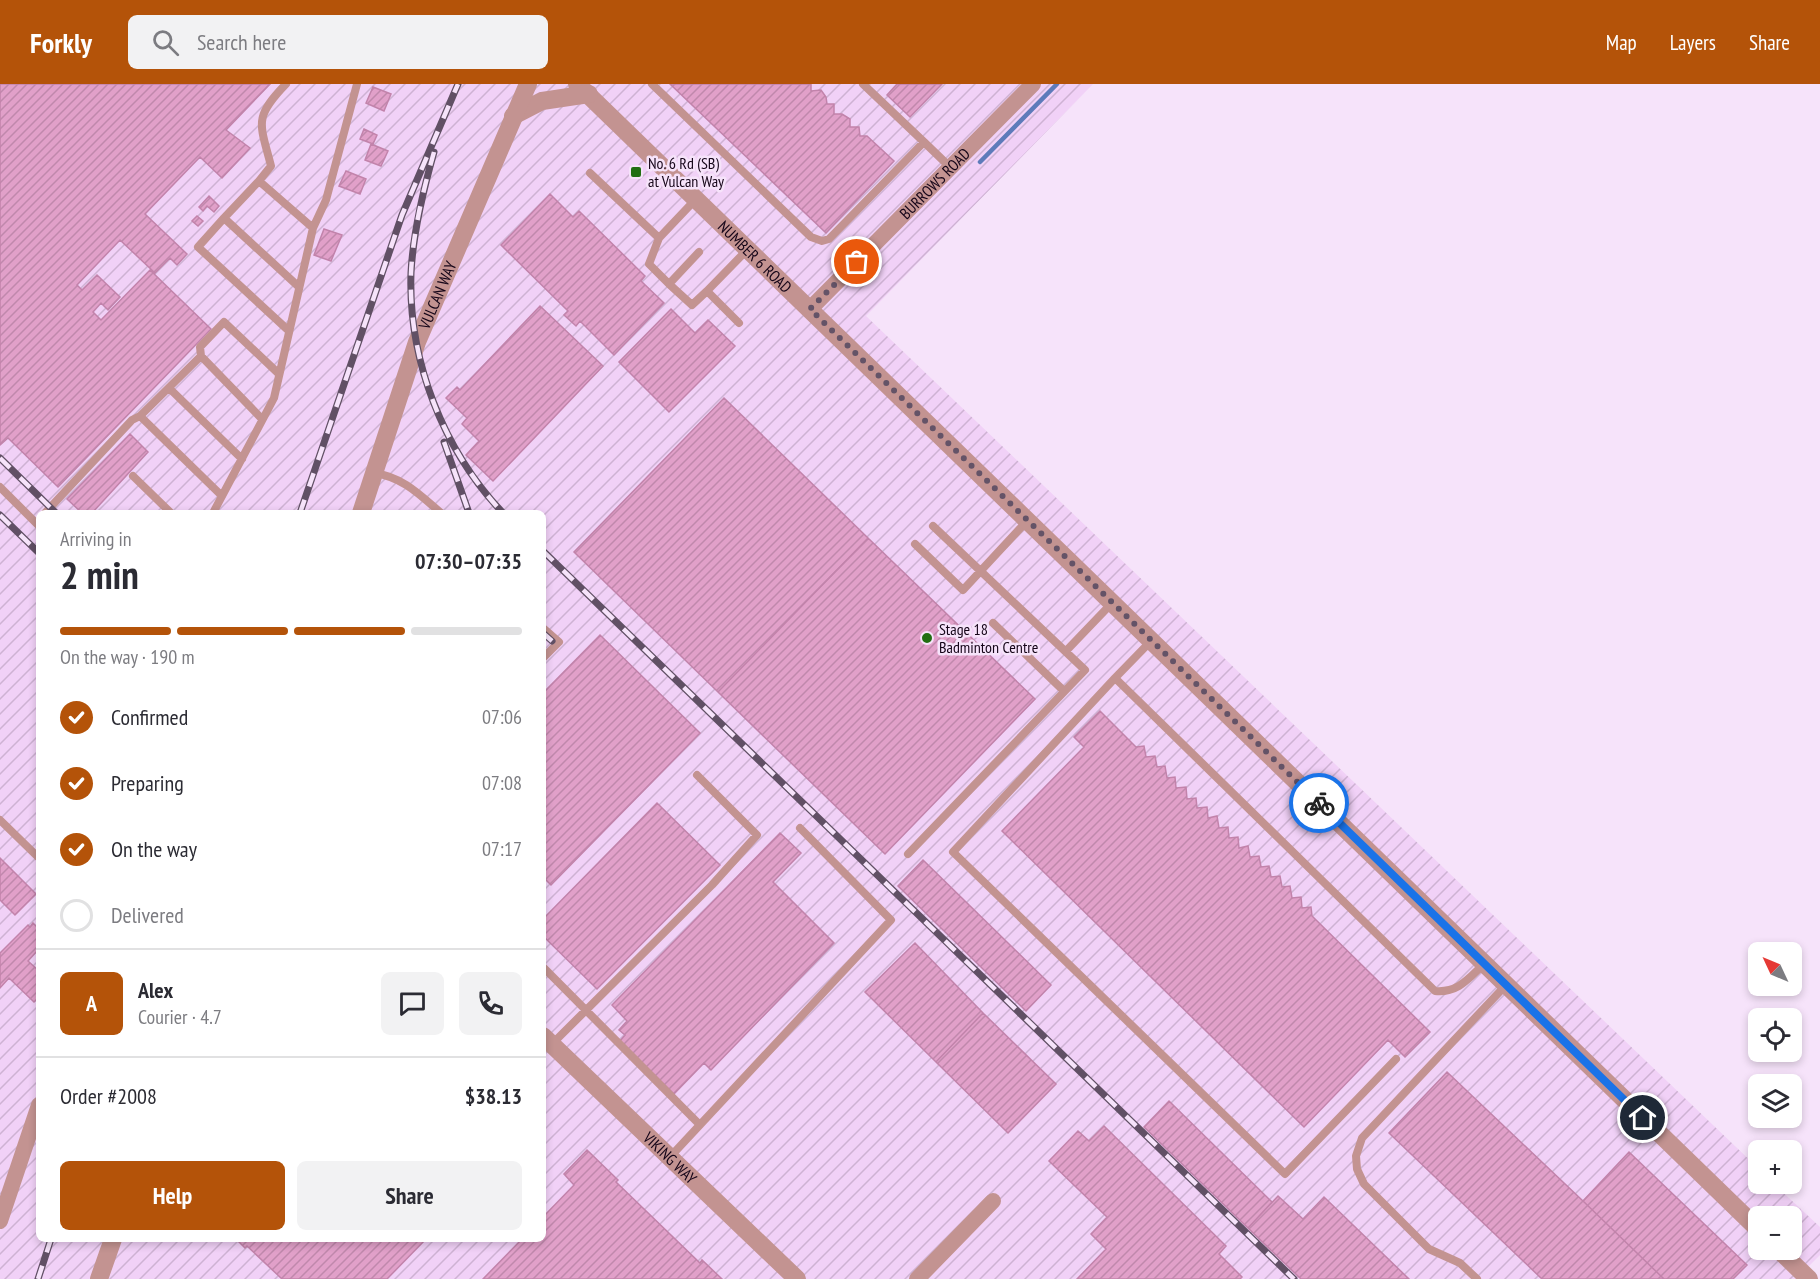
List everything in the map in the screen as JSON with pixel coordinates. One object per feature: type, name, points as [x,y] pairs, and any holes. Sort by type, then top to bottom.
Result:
[{"type":"street","name":"VULCAN WAY","points":[[362,510],[417,342],[528,84]]},
{"type":"street","name":"BURROWS ROAD","points":[[810,309],[1033,84]]},
{"type":"street","points":[[513,116],[542,101],[583,89]]},
{"type":"street","name":"NUMBER 6 ROAD","points":[[583,89],[1748,1219]]},
{"type":"street","name":"VIKING WAY","points":[[547,1040],[797,1279]]},
{"type":"street","points":[[0,1221],[36,1114]]},
{"type":"street","points":[[917,1279],[993,1201]]},
{"type":"street","points":[[99,1279],[112,1242]]},
{"type":"street","points":[[1789,1260],[1809,1279]]},
{"type":"lane","points":[[286,84],[269,102],[260,122],[271,166],[198,247],[289,331]]},
{"type":"lane","points":[[215,510],[261,418],[274,398],[313,228],[326,200],[357,84]]},
{"type":"lane","points":[[652,84],[803,230],[822,241],[829,238],[924,142]]},
{"type":"lane","points":[[863,84],[951,168]]},
{"type":"lane","points":[[590,173],[659,238]]},
{"type":"lane","points":[[259,181],[313,228]]},
{"type":"lane","points":[[696,198],[659,238],[649,264],[669,284],[692,305],[748,249]]},
{"type":"lane","points":[[224,218],[299,287]]},
{"type":"lane","points":[[669,284],[699,252]]},
{"type":"lane","points":[[707,291],[739,323]]},
{"type":"lane","points":[[261,418],[201,356],[200,347],[224,322],[279,374]]},
{"type":"lane","points":[[48,510],[132,420],[140,416],[201,356]]},
{"type":"lane","points":[[169,388],[242,459]]},
{"type":"lane","points":[[140,416],[222,496]]},
{"type":"lane","points":[[374,473],[390,475],[406,484],[437,510]]},
{"type":"lane","points":[[133,476],[168,510]]},
{"type":"lane","points":[[0,487],[36,520]]},
{"type":"lane","points":[[915,544],[963,590],[1028,520]]},
{"type":"lane","points":[[909,854],[1085,670],[933,526]]},
{"type":"lane","points":[[1066,651],[1113,603]]},
{"type":"lane","points":[[993,623],[1064,691]]},
{"type":"lane","points":[[546,630],[559,642],[546,655]]},
{"type":"lane","points":[[1151,641],[953,852],[1285,1174],[1396,1059]]},
{"type":"lane","points":[[1115,678],[1435,991],[1449,992],[1461,987],[1484,964]]},
{"type":"lane","points":[[547,1040],[587,1010],[712,885],[757,835],[697,775]]},
{"type":"lane","points":[[0,820],[36,855]]},
{"type":"lane","points":[[670,1157],[891,920],[800,828]]},
{"type":"lane","points":[[546,970],[700,1125]]},
{"type":"lane","points":[[1477,1279],[1460,1263],[1429,1249],[1364,1184],[1357,1169],[1356,1156],[1362,1138],[1506,985]]},
{"type":"shaded area","points":[[0,84],[1093,84],[866,316],[1748,1158],[1748,1194],[1785,1194],[1798,1206],[1748,1206],[1748,1260],[1802,1260],[1802,1210],[1820,1227],[1820,1255],[1796,1279],[0,1279]]},
{"type":"building","points":[[0,84],[270,84],[226,130],[250,148],[222,178],[200,157],[145,214],[187,254],[177,265],[170,258],[155,273],[120,240],[77,285],[82,290],[97,275],[120,297],[108,310],[101,303],[93,312],[101,320],[150,270],[211,329],[58,487],[8,438],[0,445]]},
{"type":"building","points":[[670,84],[811,84],[811,91],[821,90],[826,97],[827,104],[834,104],[834,114],[842,114],[850,119],[850,127],[859,127],[860,136],[867,136],[894,161],[826,233]]},
{"type":"building","points":[[897,84],[942,84],[910,117],[887,95]]},
{"type":"building","points":[[373,87],[391,94],[384,111],[366,103]]},
{"type":"building","points":[[364,129],[377,135],[373,144],[360,139]]},
{"type":"building","points":[[371,144],[388,151],[381,166],[365,160]]},
{"type":"building","points":[[346,171],[366,179],[360,194],[339,186]]},
{"type":"building","points":[[550,194],[573,217],[579,211],[645,276],[641,281],[664,303],[614,355],[580,321],[576,326],[564,315],[568,311],[501,245]]},
{"type":"building","points":[[209,196],[219,206],[214,212],[207,206],[203,211],[199,207]]},
{"type":"building","points":[[197,216],[203,221],[198,226],[192,221]]},
{"type":"building","points":[[324,229],[342,235],[331,261],[314,255]]},
{"type":"building","points":[[540,306],[603,366],[493,481],[466,455],[479,441],[462,424],[467,418],[446,398],[457,387],[460,390]]},
{"type":"building","points":[[671,309],[695,333],[708,320],[735,346],[669,412],[619,362]]},
{"type":"building","points":[[724,398],[868,538],[718,692],[574,552]]},
{"type":"building","points":[[130,434],[148,452],[95,510],[79,510],[67,499]]},
{"type":"building","points":[[868,538],[1035,699],[885,854],[718,692]]},
{"type":"building","points":[[600,635],[700,733],[551,885],[546,880],[546,690]]},
{"type":"building","points":[[1100,711],[1136,747],[1144,746],[1146,757],[1155,756],[1157,767],[1165,766],[1167,778],[1175,777],[1176,788],[1186,787],[1187,799],[1196,798],[1197,808],[1207,807],[1208,818],[1217,816],[1219,828],[1228,827],[1229,838],[1238,837],[1239,848],[1248,846],[1250,857],[1259,856],[1261,867],[1269,866],[1271,877],[1280,876],[1282,887],[1290,886],[1292,898],[1301,897],[1302,908],[1311,907],[1312,916],[1430,1032],[1405,1057],[1388,1040],[1304,1127],[1002,831],[1084,747],[1074,737]]},
{"type":"building","points":[[657,803],[720,865],[597,989],[546,939],[546,916]]},
{"type":"building","points":[[780,833],[801,853],[773,882],[834,943],[711,1070],[704,1063],[674,1094],[620,1041],[625,1035],[619,1030],[627,1021],[612,1005]]},
{"type":"building","points":[[0,858],[36,894],[15,915],[0,900]]},
{"type":"building","points":[[923,860],[1051,985],[1026,1011],[898,886]]},
{"type":"building","points":[[33,923],[36,926],[36,952],[28,961],[36,968],[36,1000],[34,1002],[9,978],[0,988],[0,953],[28,925],[30,927]]},
{"type":"building","points":[[915,943],[983,1013],[936,1062],[865,992]]},
{"type":"building","points":[[983,1013],[1056,1084],[1008,1133],[936,1062]]},
{"type":"building","points":[[1447,1072],[1664,1279],[1542,1279],[1389,1133]]},
{"type":"building","points":[[1169,1101],[1272,1202],[1248,1228],[1144,1127]]},
{"type":"building","points":[[1104,1126],[1226,1246],[1219,1254],[1242,1277],[1240,1279],[1077,1279],[1106,1249],[1091,1234],[1107,1217],[1049,1161],[1078,1131],[1089,1141]]},
{"type":"building","points":[[587,1150],[618,1180],[616,1182],[700,1263],[702,1260],[722,1279],[483,1279],[519,1242],[546,1242],[546,1214],[574,1185],[564,1174]]},
{"type":"building","points":[[1629,1152],[1747,1265],[1733,1279],[1664,1279],[1583,1201]]},
{"type":"building","points":[[1278,1196],[1303,1219],[1324,1197],[1409,1279],[1301,1279],[1248,1228]]},
{"type":"building","points":[[239,1242],[423,1242],[387,1279],[282,1279],[247,1246],[245,1248]]},
{"type":"waterway","points":[[980,162],[1057,84]]},
{"type":"railway","points":[[301,510],[402,215],[458,84]]},
{"type":"railway","points":[[434,152],[419,212],[412,258],[412,306],[416,338],[433,402],[447,432],[463,461],[500,510]]},
{"type":"railway","points":[[444,442],[468,510]]},
{"type":"railway","points":[[0,458],[53,510]]},
{"type":"railway","points":[[0,515],[36,550]]},
{"type":"railway","points":[[546,554],[1294,1279]]},
{"type":"railway","points":[[546,636],[552,641]]},
{"type":"railway","points":[[38,1279],[50,1242]]},
{"type":"way so far","points":[[857,262],[810,309],[1319,803]]},
{"type":"place","name":"No. 6 Rd (SB) at Vulcan Way","points":[[636,172]]},
{"type":"place","name":"Stage 18 Badminton Centre","points":[[927,638]]},
{"type":"route","points":[[1319,803],[1643,1118]]}]
